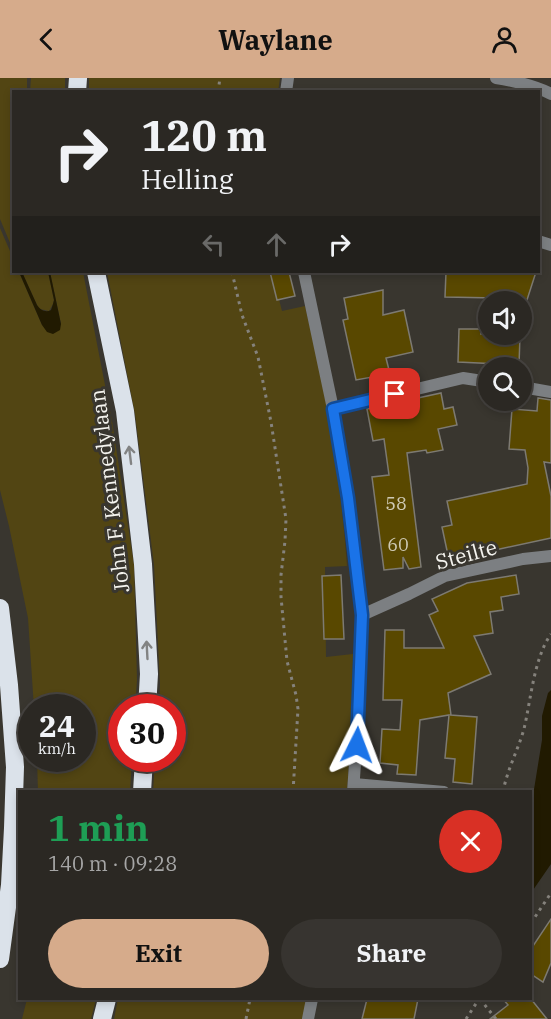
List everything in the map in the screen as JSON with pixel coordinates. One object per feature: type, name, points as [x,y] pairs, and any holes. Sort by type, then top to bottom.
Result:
[{"type":"highway","name":"John F. Kennedylaan","points":[[96,273],[125,411],[143,564],[147,694]]},
{"type":"highway","points":[[0,608],[15,767],[10,885],[0,959]]},
{"type":"highway","points":[[142,790],[143,772]]},
{"type":"highway","points":[[102,1019],[107,1000]]},
{"type":"street","points":[[496,78],[551,94]]},
{"type":"street","points":[[304,273],[333,409],[348,498],[362,615],[354,788],[399,790]]},
{"type":"street","points":[[333,409],[464,378],[478,380]]},
{"type":"street","points":[[532,389],[551,392]]},
{"type":"street","name":"Steilte","points":[[362,615],[445,576],[523,559],[551,556]]},
{"type":"street","points":[[308,1019],[312,1000]]},
{"type":"path","points":[[232,273],[242,315],[258,357],[272,422],[286,519],[281,597],[287,661],[298,709],[293,790]]},
{"type":"path","points":[[504,790],[523,731],[540,656],[551,634]]},
{"type":"path","points":[[532,922],[551,893]]},
{"type":"path","points":[[246,1019],[250,1000]]},
{"type":"path","points":[[466,1019],[478,1000]]},
{"type":"path","points":[[480,1000],[496,1019]]},
{"type":"shaded area","points":[[0,78],[27,78],[27,90],[12,90],[12,248],[0,219]]},
{"type":"shaded area","points":[[31,78],[65,78],[65,90],[30,90]]},
{"type":"shaded area","points":[[89,78],[280,78],[278,90],[89,90]]},
{"type":"shaded area","points":[[0,228],[12,256],[12,273],[19,273],[42,325],[61,324],[50,273],[83,273],[112,421],[134,565],[136,694],[108,694],[108,772],[131,772],[130,790],[38,790],[37,772],[96,772],[96,694],[33,694],[28,618],[0,490]]},
{"type":"shaded area","points":[[19,273],[22,273],[38,307],[47,311],[51,310],[54,300],[48,273],[50,273],[61,324],[60,330],[53,334],[47,332]]},
{"type":"shaded area","points":[[22,273],[48,273],[53,304],[49,311],[40,309]]},
{"type":"shaded area","points":[[107,273],[272,273],[282,311],[305,306],[332,435],[347,566],[325,567],[326,657],[353,654],[352,719],[347,790],[153,790],[154,772],[186,772],[186,694],[160,694],[154,565],[135,414]]},
{"type":"shaded area","points":[[551,690],[551,864],[532,892],[532,802],[542,740],[542,716],[548,693]]},
{"type":"shaded area","points":[[27,1000],[96,1000],[91,1019],[22,1019]]},
{"type":"shaded area","points":[[118,1000],[308,1000],[303,1019],[114,1019]]},
{"type":"building","points":[[270,273],[289,273],[295,296],[277,300]]},
{"type":"building","points":[[446,273],[536,273],[530,291],[478,291],[478,298],[445,297]]},
{"type":"building","points":[[383,290],[383,315],[404,310],[413,352],[386,358],[393,386],[375,391],[372,377],[356,380],[343,320],[348,319],[344,298]]},
{"type":"building","points":[[459,329],[478,329],[478,345],[520,345],[519,357],[478,357],[478,363],[458,362]]},
{"type":"building","points":[[441,393],[444,409],[453,407],[457,425],[438,429],[443,450],[407,453],[421,567],[409,569],[403,557],[403,568],[384,570],[372,477],[389,475],[384,439],[373,441],[367,409]]},
{"type":"building","points":[[538,398],[551,400],[551,463],[544,462],[551,496],[551,538],[449,560],[442,527],[452,525],[447,501],[527,484],[528,468],[525,450],[509,449],[512,411],[537,411]]},
{"type":"building","points":[[341,575],[344,639],[324,639],[322,576]]},
{"type":"building","points":[[516,575],[519,594],[501,597],[503,610],[490,612],[493,633],[474,636],[491,674],[448,693],[450,715],[477,717],[472,784],[453,782],[455,759],[445,758],[449,715],[420,720],[416,775],[397,774],[398,765],[380,763],[382,729],[400,730],[402,700],[383,700],[385,630],[404,630],[404,648],[444,648],[429,615],[438,611],[432,599],[467,583]]},
{"type":"building","points":[[551,919],[551,963],[543,982],[532,975],[532,948]]},
{"type":"building","points":[[367,1000],[418,1000],[414,1019],[362,1019]]},
{"type":"building","points":[[504,1000],[532,1000],[547,1019],[490,1019],[508,1005]]},
{"type":"route","points":[[357,745],[362,615],[348,498],[333,409],[395,394]]}]
